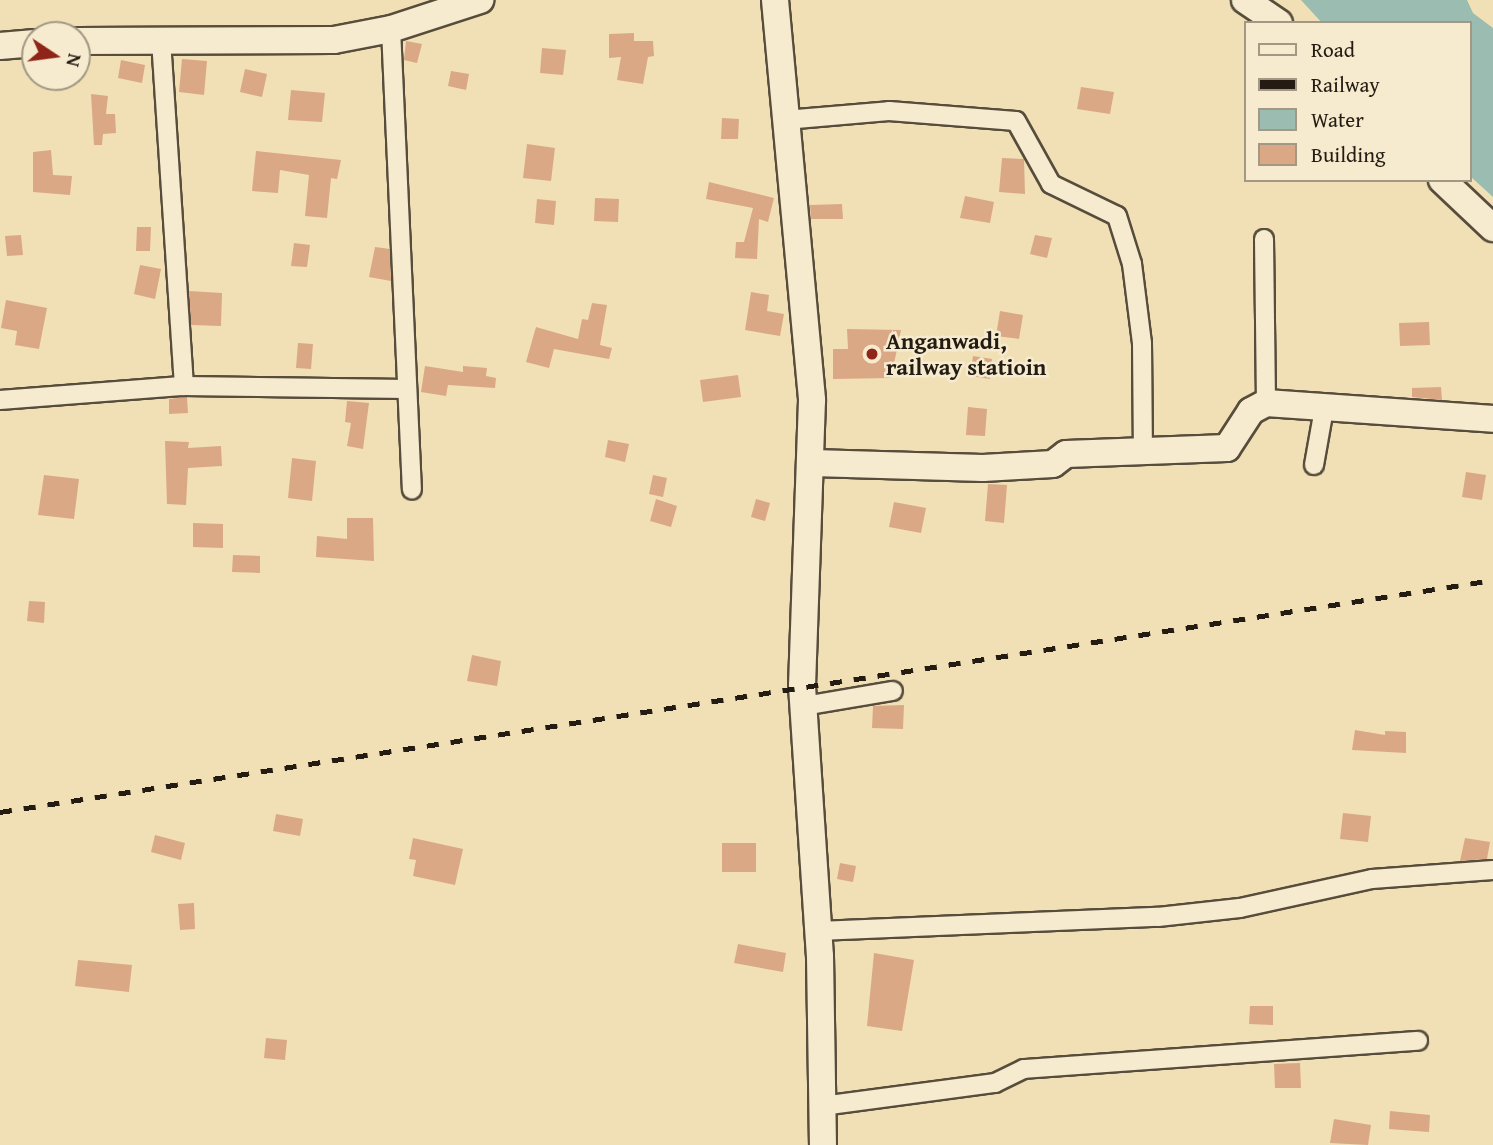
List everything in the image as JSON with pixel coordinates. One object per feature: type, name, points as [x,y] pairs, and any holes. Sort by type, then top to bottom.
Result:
[{"type":"main road","points":[[91,41],[334,40],[391,29],[480,0]]},
{"type":"main road","points":[[775,0],[785,120],[803,267],[813,463],[804,706],[818,931],[823,1145]]},
{"type":"main road","points":[[1244,0],[1276,21]]},
{"type":"main road","points":[[0,46],[21,44]]},
{"type":"main road","points":[[1444,182],[1493,228]]},
{"type":"main road","points":[[813,463],[983,468],[1053,464],[1066,454],[1227,448],[1251,411],[1266,403],[1493,419]]},
{"type":"street","points":[[391,29],[412,490]]},
{"type":"street","points":[[160,40],[184,386]]},
{"type":"street","points":[[785,120],[889,111],[1016,121],[1051,184],[1117,216],[1132,264],[1142,343],[1143,453]]},
{"type":"street","points":[[1264,239],[1266,403]]},
{"type":"street","points":[[0,400],[184,386],[407,389]]},
{"type":"street","points":[[1314,465],[1324,409]]},
{"type":"street","points":[[804,706],[893,691]]},
{"type":"street","points":[[818,931],[1157,917],[1241,908],[1372,879],[1493,870]]},
{"type":"street","points":[[822,1107],[995,1083],[1024,1069],[1418,1041]]},
{"type":"water","points":[[1301,0],[1467,0],[1473,13],[1493,28],[1493,197],[1472,178],[1472,21],[1320,21]]},
{"type":"building","points":[[634,33],[634,41],[653,41],[654,56],[648,57],[643,84],[617,80],[621,57],[609,58],[609,34]]},
{"type":"building","points":[[406,41],[422,44],[417,63],[404,60]]},
{"type":"building","points":[[542,48],[566,50],[563,75],[540,73]]},
{"type":"building","points":[[182,59],[207,61],[204,95],[179,92]]},
{"type":"building","points":[[121,60],[145,65],[142,83],[118,78]]},
{"type":"building","points":[[245,69],[267,74],[262,97],[240,92]]},
{"type":"building","points":[[451,71],[469,74],[466,90],[448,86]]},
{"type":"building","points":[[1081,87],[1114,92],[1110,114],[1077,109]]},
{"type":"building","points":[[291,90],[325,93],[322,122],[288,120]]},
{"type":"building","points":[[91,94],[108,96],[106,114],[115,114],[116,133],[103,134],[102,145],[94,145]]},
{"type":"building","points":[[722,118],[739,119],[738,139],[721,139]]},
{"type":"building","points":[[527,144],[555,148],[551,181],[523,178]]},
{"type":"building","points":[[51,150],[53,175],[72,176],[70,195],[33,192],[33,152]]},
{"type":"building","points":[[256,151],[341,160],[337,179],[331,178],[327,218],[305,216],[309,175],[280,170],[278,193],[252,191]]},
{"type":"building","points":[[1002,158],[1024,159],[1025,194],[999,192]]},
{"type":"building","points":[[709,182],[774,198],[768,222],[759,219],[757,259],[735,258],[736,242],[744,242],[753,208],[706,199]]},
{"type":"building","points":[[965,196],[994,202],[990,223],[960,218]]},
{"type":"building","points":[[595,198],[619,199],[618,222],[594,221]]},
{"type":"building","points":[[537,199],[556,201],[554,225],[535,223]]},
{"type":"building","points":[[842,204],[843,219],[811,219],[810,205]]},
{"type":"building","points":[[137,227],[151,227],[150,251],[136,251]]},
{"type":"building","points":[[21,235],[23,255],[7,256],[5,236]]},
{"type":"building","points":[[1035,235],[1052,238],[1047,258],[1030,254]]},
{"type":"building","points":[[294,243],[310,245],[307,267],[291,266]]},
{"type":"building","points":[[375,247],[390,249],[391,281],[369,277]]},
{"type":"building","points":[[140,265],[161,269],[155,299],[134,294]]},
{"type":"building","points":[[189,291],[222,293],[221,326],[191,325]]},
{"type":"building","points":[[751,292],[769,295],[767,311],[784,314],[780,336],[745,330]]},
{"type":"building","points":[[6,300],[47,308],[39,349],[15,345],[17,331],[1,328]]},
{"type":"building","points":[[592,303],[607,305],[600,345],[612,348],[609,359],[554,349],[549,368],[526,362],[536,327],[578,339],[582,319],[588,320]]},
{"type":"building","points":[[1000,311],[1023,315],[1019,339],[996,336]]},
{"type":"building","points":[[1429,322],[1430,345],[1400,346],[1399,323]]},
{"type":"building","name":"Anganwadi, railway statioin","points":[[847,329],[901,330],[891,378],[833,379],[833,349],[848,349]]},
{"type":"building","points":[[298,343],[313,344],[311,369],[296,368]]},
{"type":"building","points":[[973,356],[992,359],[990,379],[970,376]]},
{"type":"building","points":[[425,366],[463,372],[463,366],[487,368],[486,376],[496,378],[495,388],[448,385],[446,396],[421,392]]},
{"type":"building","points":[[738,375],[741,397],[703,402],[700,380]]},
{"type":"building","points":[[1441,387],[1442,400],[1412,397],[1412,388]]},
{"type":"building","points":[[187,397],[188,413],[169,414],[169,399]]},
{"type":"building","points":[[347,401],[369,403],[363,449],[347,446],[351,423],[345,422]]},
{"type":"building","points":[[968,407],[987,409],[985,436],[966,435]]},
{"type":"building","points":[[608,440],[629,444],[625,462],[605,457]]},
{"type":"building","points":[[165,441],[189,442],[188,448],[221,446],[222,466],[188,468],[186,505],[167,504]]},
{"type":"building","points":[[292,458],[316,461],[312,501],[288,498]]},
{"type":"building","points":[[1466,472],[1486,475],[1482,500],[1462,497]]},
{"type":"building","points":[[44,475],[79,479],[74,519],[38,515]]},
{"type":"building","points":[[653,475],[667,478],[663,497],[649,494]]},
{"type":"building","points":[[988,484],[1007,485],[1004,523],[985,521]]},
{"type":"building","points":[[656,499],[677,506],[671,527],[650,521]]},
{"type":"building","points":[[756,499],[770,503],[765,521],[751,517]]},
{"type":"building","points":[[894,502],[926,508],[921,533],[889,527]]},
{"type":"building","points":[[347,518],[373,518],[374,561],[316,557],[317,536],[347,539]]},
{"type":"building","points":[[193,523],[223,524],[223,548],[193,547]]},
{"type":"building","points":[[233,555],[260,556],[260,573],[232,572]]},
{"type":"building","points":[[29,601],[45,602],[44,623],[27,621]]},
{"type":"building","points":[[472,655],[501,661],[497,686],[467,681]]},
{"type":"building","points":[[904,705],[903,729],[872,728],[873,706]]},
{"type":"building","points":[[1355,730],[1385,735],[1385,731],[1406,732],[1406,753],[1352,750]]},
{"type":"building","points":[[1343,813],[1371,816],[1368,842],[1340,839]]},
{"type":"building","points":[[276,814],[303,819],[300,836],[273,831]]},
{"type":"building","points":[[155,835],[185,843],[181,860],[151,852]]},
{"type":"building","points":[[413,838],[463,849],[455,885],[413,876],[416,860],[409,859]]},
{"type":"building","points":[[1465,838],[1490,842],[1487,859],[1460,861]]},
{"type":"building","points":[[722,843],[756,843],[756,872],[722,872]]},
{"type":"building","points":[[840,863],[856,866],[853,882],[837,879]]},
{"type":"building","points":[[194,903],[195,929],[180,930],[178,904]]},
{"type":"building","points":[[738,944],[786,953],[783,972],[734,963]]},
{"type":"building","points":[[874,953],[914,960],[902,1031],[867,1026]]},
{"type":"building","points":[[78,960],[132,965],[129,992],[75,986]]},
{"type":"building","points":[[1250,1006],[1273,1006],[1273,1025],[1249,1024]]},
{"type":"building","points":[[266,1038],[287,1040],[285,1060],[264,1058]]},
{"type":"building","points":[[1300,1063],[1301,1088],[1275,1088],[1274,1064]]},
{"type":"building","points":[[1390,1111],[1430,1115],[1429,1132],[1389,1129]]},
{"type":"building","points":[[1334,1119],[1371,1125],[1368,1145],[1330,1143]]},
{"type":"railway","points":[[0,812],[1493,580]]},
{"type":"place","name":"Anganwadi, railway statioin","points":[[872,354]]}]
